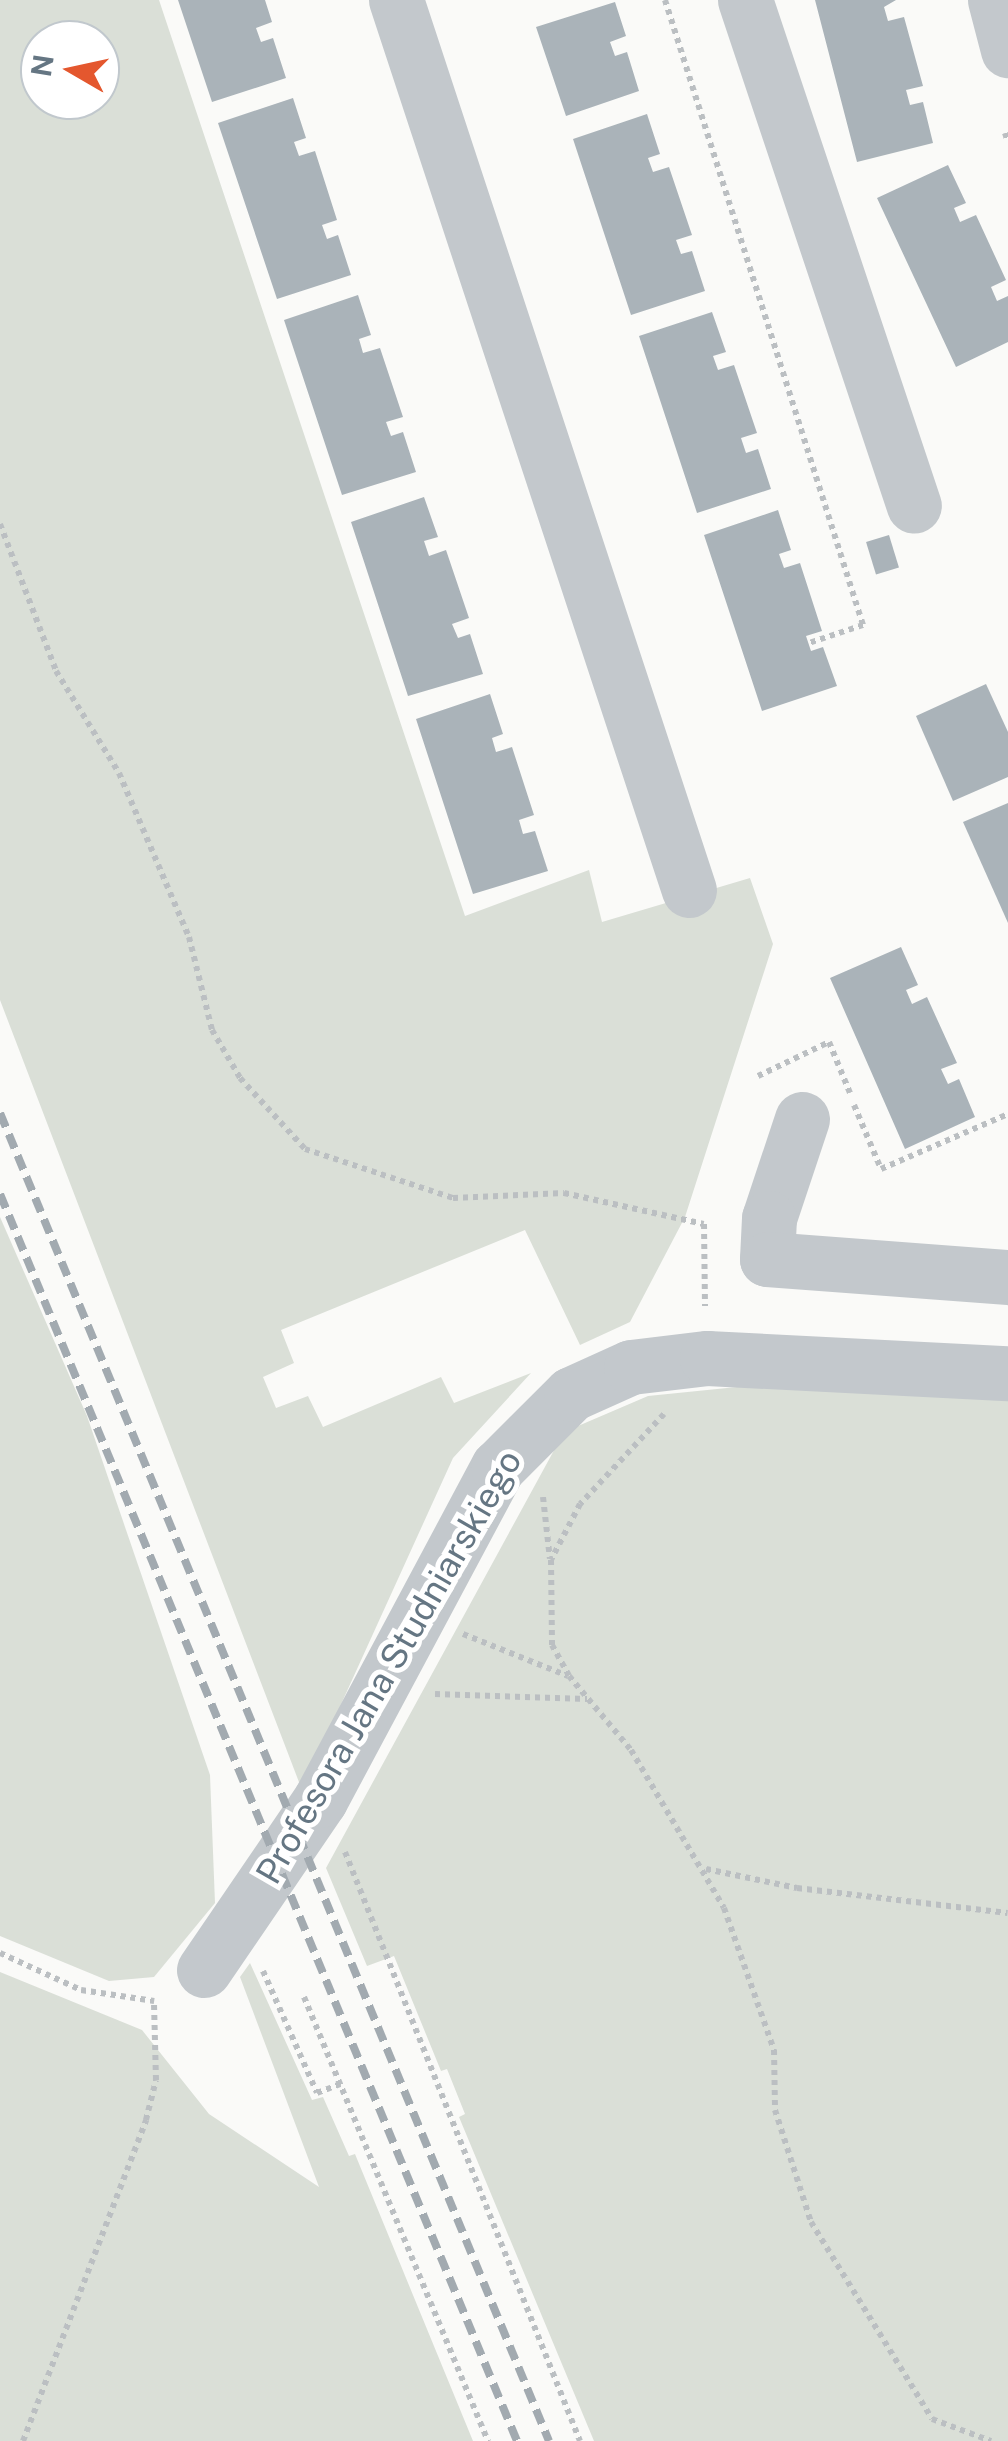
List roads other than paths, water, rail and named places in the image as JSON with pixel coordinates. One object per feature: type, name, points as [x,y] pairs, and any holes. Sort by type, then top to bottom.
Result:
[{"type":"street","points":[[396,0],[688,890]]},
{"type":"street","points":[[745,0],[914,506]]},
{"type":"street","points":[[994,0],[1008,50]]},
{"type":"street","points":[[802,1119],[769,1218],[768,1259],[1008,1277]]},
{"type":"street","name":"Profesora Jana Studniarskiego","points":[[204,1970],[313,1812],[436,1577],[520,1440],[570,1394],[601,1376],[706,1334],[1008,1373]]},
{"type":"railway","points":[[0,1113],[549,2441]]},
{"type":"railway","points":[[0,1194],[517,2441]]}]
